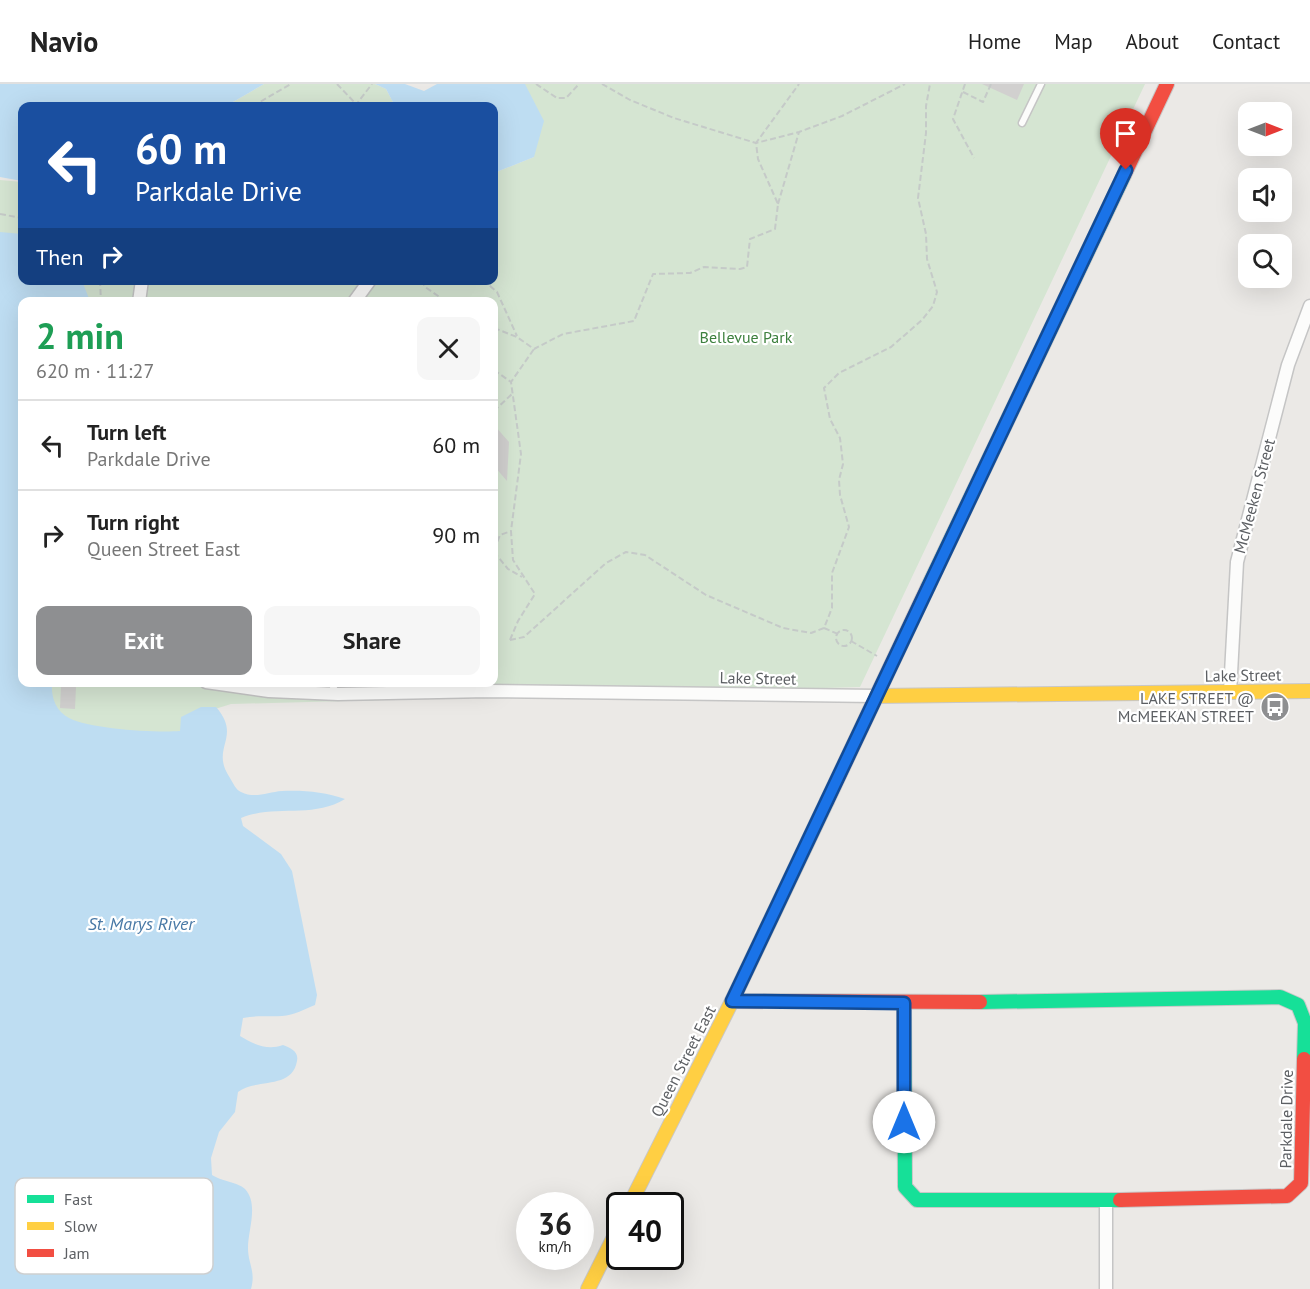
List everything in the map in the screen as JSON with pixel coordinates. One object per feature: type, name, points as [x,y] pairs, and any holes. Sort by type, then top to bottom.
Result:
[{"type":"street","name":"Queen Street East","points":[[636,1192],[732,1001],[890,663],[1167,84]]},
{"type":"street","name":"McMeeken Street","points":[[1230,692],[1237,562],[1288,365],[1310,306]]},
{"type":"street","name":"Lake Street","points":[[241,687],[269,691],[338,694],[488,692],[876,696],[1310,691]]},
{"type":"street","name":"Parkdale Drive","points":[[732,1001],[904,1003],[1280,997],[1298,1005],[1305,1023],[1301,1183],[1287,1196],[1106,1200],[918,1200],[905,1187],[904,1003]]},
{"type":"street","points":[[1106,1200],[1106,1289]]},
{"type":"street","points":[[588,1289],[606,1253]]},
{"type":"lane","points":[[1022,123],[1041,84]]},
{"type":"lane","points":[[333,687],[338,694]]},
{"type":"path","points":[[260,102],[291,84]]},
{"type":"path","points":[[337,84],[353,102]]},
{"type":"path","points":[[536,84],[557,98],[566,98],[579,84]]},
{"type":"path","points":[[602,84],[630,100],[674,118],[756,143],[799,132],[842,116],[905,84]]},
{"type":"path","points":[[778,204],[758,159],[756,143],[799,84]]},
{"type":"path","points":[[824,628],[832,608],[832,573],[849,526],[840,495],[839,480],[843,464],[840,438],[830,419],[824,388],[839,373],[891,347],[922,320],[936,299],[937,292],[927,259],[926,234],[918,198],[930,84]]},
{"type":"path","points":[[965,84],[953,119],[975,158]]},
{"type":"path","points":[[962,91],[983,102],[991,84]]},
{"type":"path","points":[[359,102],[372,86]]},
{"type":"path","points":[[511,382],[534,349],[563,334],[634,321],[653,274],[690,273],[704,267],[741,269],[747,267],[750,239],[775,229],[778,204],[799,132]]},
{"type":"path","points":[[0,214],[18,217]]},
{"type":"path","points":[[424,285],[440,297]]},
{"type":"path","points":[[488,285],[496,292],[517,337]]},
{"type":"path","points":[[498,330],[517,337],[534,349]]},
{"type":"path","points":[[498,373],[511,382],[521,454],[511,531],[513,560],[535,594],[518,621],[510,640],[524,637],[606,563],[626,552],[645,555],[706,595],[783,628],[811,633],[824,628],[838,634],[847,631],[851,634],[851,641]]},
{"type":"path","points":[[498,407],[513,393]]},
{"type":"path","points":[[498,540],[500,535],[511,531]]},
{"type":"path","points":[[498,556],[508,569],[525,579]]},
{"type":"path","points":[[838,634],[837,641],[840,645],[845,646],[851,641]]},
{"type":"path","points":[[851,641],[890,663]]},
{"type":"green space","points":[[264,84],[375,84],[386,89],[393,102],[233,102]]},
{"type":"green space","name":"Bellevue Park","points":[[525,84],[1145,84],[860,687],[231,704],[212,710],[208,756],[68,732],[51,697],[52,687],[498,687],[498,297],[86,297],[81,285],[498,285],[498,171],[534,157]]},
{"type":"green space","points":[[0,180],[18,182],[18,246],[0,242]]},
{"type":"water","points":[[0,84],[264,84],[233,102],[18,102],[18,180],[0,177]]},
{"type":"water","points":[[375,84],[405,84],[424,91],[437,84],[525,84],[544,121],[534,157],[498,171],[498,102],[393,102],[386,89]]},
{"type":"water","name":"St. Marys River","points":[[0,232],[18,234],[18,285],[84,285],[88,297],[18,297],[18,687],[52,687],[55,703],[60,711],[79,722],[140,731],[180,731],[181,717],[201,707],[216,707],[227,727],[223,750],[224,767],[239,791],[256,795],[282,791],[306,791],[345,799],[320,808],[267,812],[241,818],[243,826],[281,854],[292,871],[317,995],[315,1005],[295,1013],[243,1018],[240,1036],[260,1046],[286,1046],[295,1052],[297,1061],[294,1070],[281,1080],[254,1085],[238,1092],[235,1112],[219,1132],[211,1158],[212,1175],[243,1187],[249,1195],[252,1210],[248,1248],[253,1277],[251,1289],[0,1289]]},
{"type":"building","points":[[982,84],[1024,84],[1017,100]]},
{"type":"building","points":[[498,430],[509,442],[507,481],[498,471]]},
{"type":"building","points":[[61,687],[76,687],[75,709],[60,708]]},
{"type":"traffic: fast","points":[[928,587],[1124,175]]},
{"type":"traffic: fast","points":[[980,1002],[1280,997],[1298,1005],[1305,1023],[1304,1059]]},
{"type":"traffic: fast","points":[[904,1003],[905,1187],[917,1200],[1120,1200]]},
{"type":"traffic: slow","points":[[876,696],[1310,691]]},
{"type":"traffic: slow","points":[[636,1192],[732,1001],[827,801]]},
{"type":"traffic: slow","points":[[588,1289],[606,1253]]},
{"type":"traffic: jam","points":[[1124,175],[1167,84]]},
{"type":"traffic: jam","points":[[827,801],[928,587]]},
{"type":"traffic: jam","points":[[732,1001],[980,1002]]},
{"type":"traffic: jam","points":[[1120,1200],[1287,1196],[1301,1183],[1304,1059]]},
{"type":"place","name":"LAKE STREET @ McMEEKAN STREET","points":[[1275,707]]},
{"type":"route","points":[[904,1122],[904,1003],[732,1001],[890,663],[1126,170]]}]
